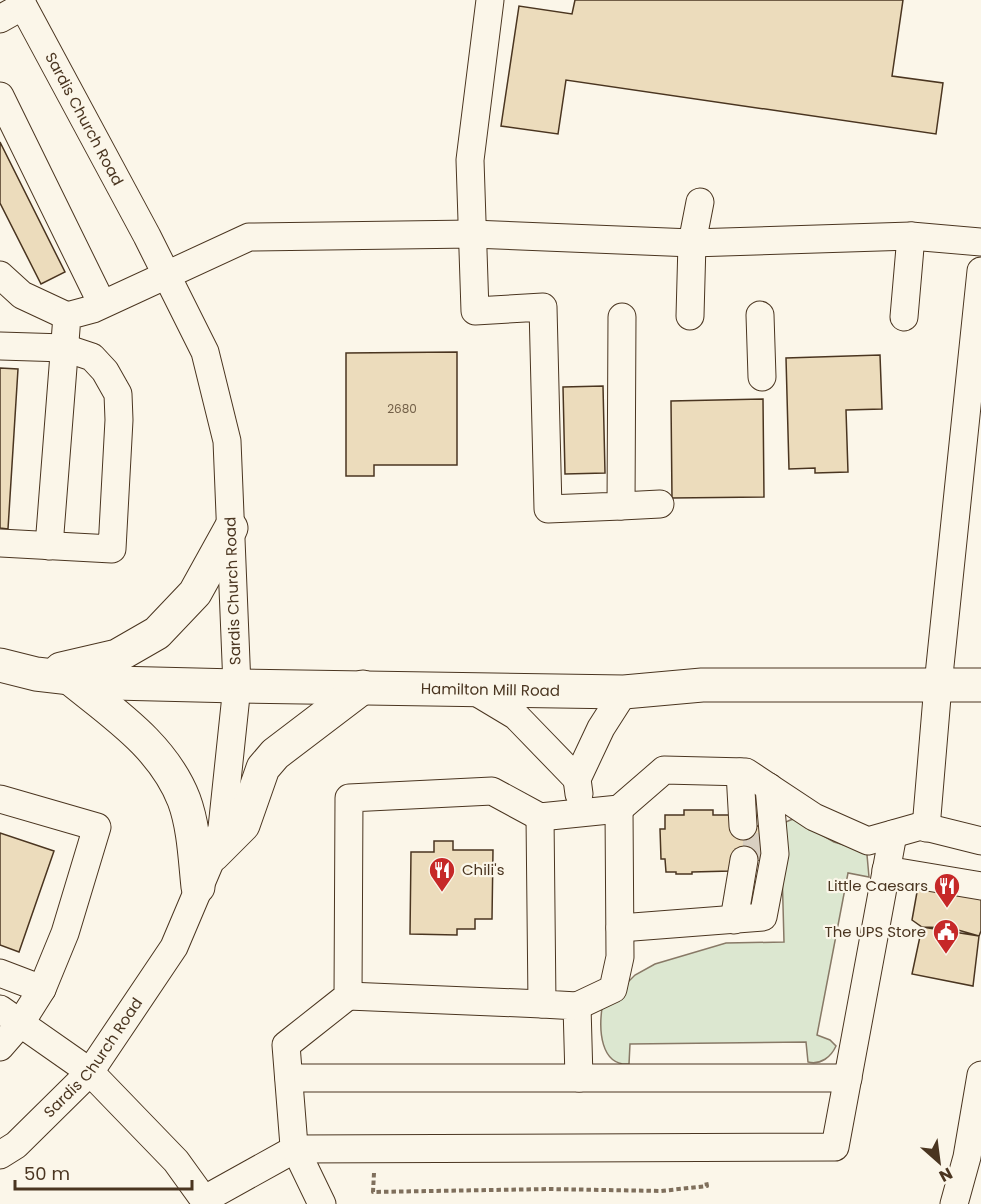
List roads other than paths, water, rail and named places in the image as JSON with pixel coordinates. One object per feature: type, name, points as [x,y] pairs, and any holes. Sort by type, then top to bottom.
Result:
[{"type":"main road","points":[[36,675],[117,656],[157,633],[195,593],[231,528]]},
{"type":"main road","name":"Hamilton Mill Road","points":[[0,664],[36,675],[114,683],[237,686],[624,692],[702,685],[981,685]]},
{"type":"main road","points":[[71,679],[146,740],[169,770],[184,801],[192,835],[198,887]]},
{"type":"main road","points":[[213,855],[243,825],[263,768],[275,754],[363,687]]},
{"type":"street","points":[[490,0],[470,160],[475,311],[543,307],[548,509],[660,504]]},
{"type":"street","name":"Sardis Church Road","points":[[0,1155],[16,1145],[90,1072],[174,947],[222,828],[237,686],[227,441],[205,352],[166,274],[14,8]]},
{"type":"street","points":[[0,96],[102,304]]},
{"type":"street","points":[[690,316],[692,243],[700,202]]},
{"type":"street","points":[[0,275],[22,295],[67,316],[102,304],[249,237],[472,234],[692,243],[911,236],[981,242]]},
{"type":"street","points":[[904,317],[911,236]]},
{"type":"street","points":[[926,828],[938,685],[981,271]]},
{"type":"street","points":[[760,315],[762,377]]},
{"type":"street","points":[[49,546],[67,316]]},
{"type":"street","points":[[621,506],[622,316]]},
{"type":"street","points":[[0,346],[65,348],[92,357],[105,371],[118,394],[119,420],[112,549],[0,543]]},
{"type":"street","points":[[471,689],[516,716],[577,779]]},
{"type":"street","points":[[581,813],[577,779],[601,728],[624,692]]},
{"type":"street","points":[[348,996],[348,798],[492,791],[540,817],[620,809],[664,770],[743,772],[814,817],[868,841],[921,826],[981,841]]},
{"type":"street","points":[[743,772],[750,826]]},
{"type":"street","points":[[748,919],[775,854],[769,787]]},
{"type":"street","points":[[0,799],[97,827],[65,933],[42,989],[10,1016],[0,1047]]},
{"type":"street","points":[[322,1204],[295,1149],[286,1045],[348,996],[577,1005],[613,989],[620,957],[620,809]]},
{"type":"street","points":[[540,817],[542,1004]]},
{"type":"street","points":[[10,1016],[90,1072],[176,1161],[206,1201],[295,1149],[835,1147],[893,834]]},
{"type":"street","points":[[748,919],[750,860]]},
{"type":"street","points":[[886,870],[981,886]]},
{"type":"street","points":[[620,928],[748,919]]},
{"type":"street","points":[[0,973],[42,989]]},
{"type":"street","points":[[577,1005],[579,1078]]},
{"type":"street","points":[[954,1204],[967,1157],[981,1075]]},
{"type":"street","points":[[289,1078],[848,1078]]},
{"type":"tunnel","points":[[756,860],[757,826]]},
{"type":"place","name":"Chili's","points":[[442,893]]},
{"type":"place","name":"Little Caesars","points":[[947,909]]},
{"type":"place","name":"The UPS Store","points":[[946,955]]}]
